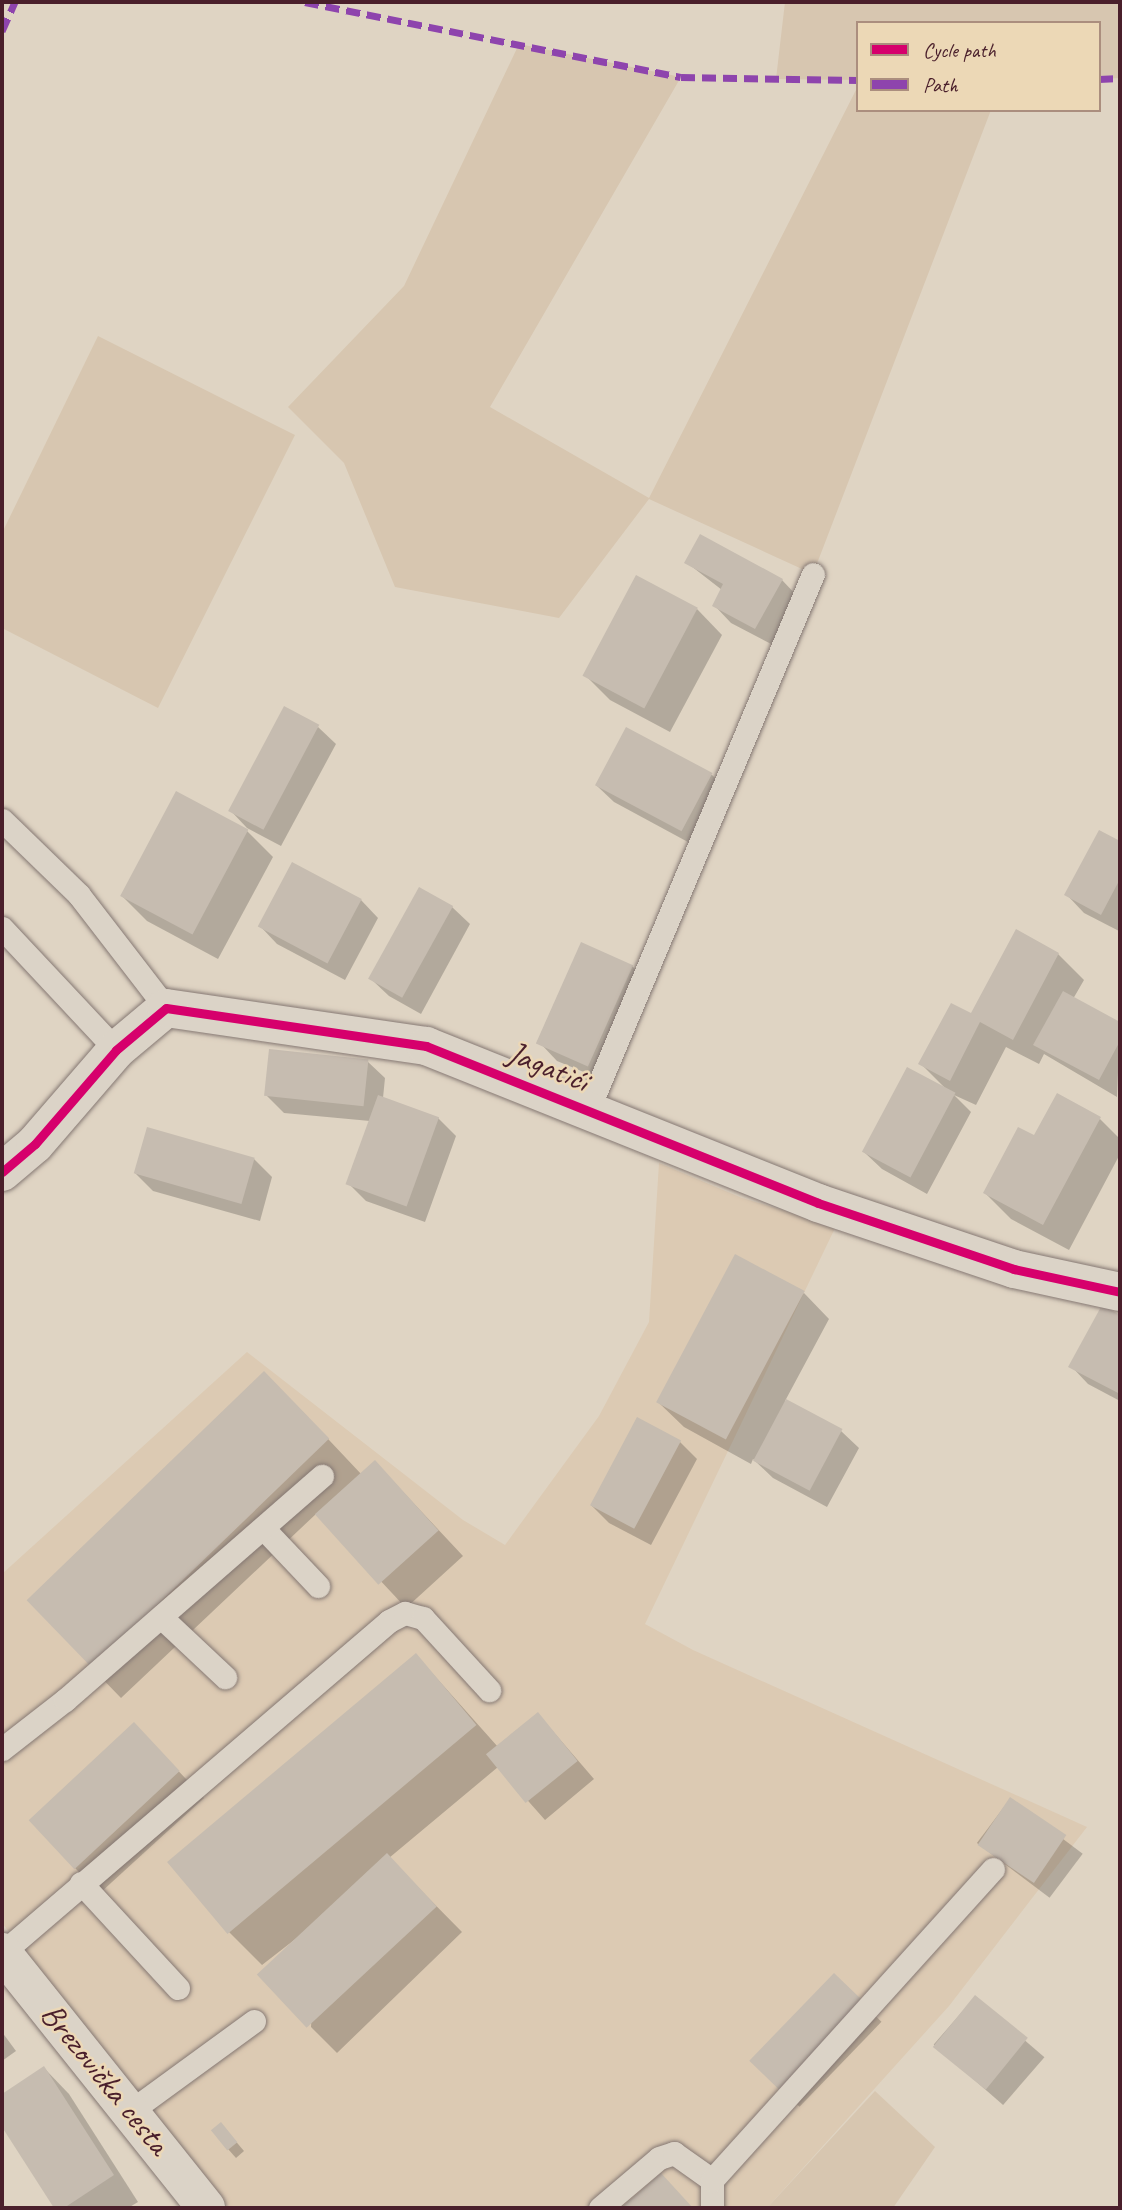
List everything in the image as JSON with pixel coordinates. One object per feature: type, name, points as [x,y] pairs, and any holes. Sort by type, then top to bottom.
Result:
[{"type":"street","name":"Jagatići","points":[[166,1008],[426,1046],[818,1203],[1014,1269],[1120,1292]]},
{"type":"street","points":[[2,1172],[35,1144],[116,1050],[166,1008]]},
{"type":"street","name":"Brezovička cesta","points":[[2,1952],[132,2110],[206,2208]]},
{"type":"lane","points":[[587,1110],[813,574]]},
{"type":"lane","points":[[2,820],[79,895],[166,1008]]},
{"type":"lane","points":[[2,928],[116,1050]]},
{"type":"lane","points":[[2,1748],[161,1617],[322,1476]]},
{"type":"lane","points":[[263,1528],[318,1586]]},
{"type":"lane","points":[[2,1952],[390,1621],[405,1613],[423,1618],[489,1690]]},
{"type":"lane","points":[[161,1617],[225,1677]]},
{"type":"lane","points":[[712,2208],[712,2180],[993,1869]]},
{"type":"lane","points":[[81,1883],[178,1988]]},
{"type":"lane","points":[[132,2110],[254,2021]]},
{"type":"lane","points":[[600,2208],[659,2158],[674,2153],[712,2180]]},
{"type":"shaded area","points":[[785,2],[1120,2],[1120,78],[1101,79],[1101,21],[856,21],[856,80],[776,79]]},
{"type":"shaded area","points":[[519,44],[681,77],[490,407],[649,498],[856,90],[856,112],[990,112],[813,574],[649,499],[559,618],[395,587],[344,463],[288,407],[404,286]]},
{"type":"shaded area","points":[[98,336],[295,435],[158,708],[2,628],[2,533]]},
{"type":"shaded area","points":[[659,1163],[742,1198],[836,1226],[645,1624],[693,1650],[1087,1827],[949,2006],[767,2208],[229,2208],[2,1923],[2,1574],[247,1352],[463,1520],[505,1545],[599,1416],[649,1322]]},
{"type":"shaded area","points":[[875,2091],[935,2147],[893,2208],[767,2208]]},
{"type":"building","points":[[700,534],[783,579],[755,629],[712,606],[723,584],[684,563]]},
{"type":"building","points":[[636,575],[698,608],[644,709],[582,676]]},
{"type":"building","points":[[284,706],[319,725],[263,830],[228,811]]},
{"type":"building","points":[[626,727],[713,773],[682,831],[595,785]]},
{"type":"building","points":[[176,791],[248,829],[193,935],[120,896]]},
{"type":"building","points":[[1099,830],[1120,841],[1120,879],[1101,915],[1064,895]]},
{"type":"building","points":[[292,862],[362,899],[327,964],[258,926]]},
{"type":"building","points":[[419,887],[453,906],[402,998],[368,979]]},
{"type":"building","points":[[1016,929],[1059,953],[1013,1040],[980,1022],[950,1081],[918,1064],[951,1003],[971,1013]]},
{"type":"building","points":[[581,942],[633,965],[588,1067],[536,1043]]},
{"type":"building","points":[[1063,991],[1120,1022],[1120,1041],[1099,1080],[1033,1045]]},
{"type":"building","points":[[269,1049],[368,1059],[364,1106],[264,1096]]},
{"type":"building","points":[[907,1067],[956,1093],[910,1178],[862,1152]]},
{"type":"building","points":[[1057,1093],[1101,1117],[1043,1225],[983,1193],[1018,1127],[1034,1135]]},
{"type":"building","points":[[378,1095],[439,1117],[407,1207],[346,1184]]},
{"type":"building","points":[[147,1127],[255,1158],[241,1204],[134,1173]]},
{"type":"building","points":[[735,1254],[805,1291],[726,1439],[656,1402]]},
{"type":"building","points":[[1102,1305],[1120,1315],[1120,1394],[1068,1367]]},
{"type":"building","points":[[264,1371],[329,1439],[92,1668],[27,1600]]},
{"type":"building","points":[[786,1399],[843,1429],[810,1491],[753,1461]]},
{"type":"building","points":[[637,1417],[681,1440],[634,1529],[590,1505]]},
{"type":"building","points":[[375,1460],[439,1531],[378,1585],[315,1514]]},
{"type":"building","points":[[416,1653],[476,1725],[227,1934],[167,1862]]},
{"type":"building","points":[[538,1712],[578,1761],[526,1803],[486,1754]]},
{"type":"building","points":[[134,1722],[180,1771],[74,1869],[29,1820]]},
{"type":"building","points":[[1010,1797],[1066,1835],[1034,1883],[978,1845]]},
{"type":"building","points":[[387,1853],[437,1906],[307,2028],[257,1974]]},
{"type":"building","points":[[834,1973],[865,2003],[780,2091],[749,2061]]},
{"type":"building","points":[[975,1995],[1028,2038],[986,2090],[933,2047]]},
{"type":"building","points":[[44,2066],[114,2175],[64,2208],[54,2208],[2,2127],[2,2094]]},
{"type":"building","points":[[221,2122],[237,2142],[227,2150],[211,2130]]},
{"type":"building","points":[[661,2173],[693,2208],[621,2208]]},
{"type":"marked path","points":[[2,31],[15,2]]},
{"type":"marked path","points":[[305,2],[681,77],[856,80]]},
{"type":"marked path","points":[[1101,79],[1120,78]]},
{"type":"cycle path","points":[[2,1172],[35,1144],[116,1050],[166,1008],[426,1046],[818,1203],[1014,1269],[1120,1292]]}]
